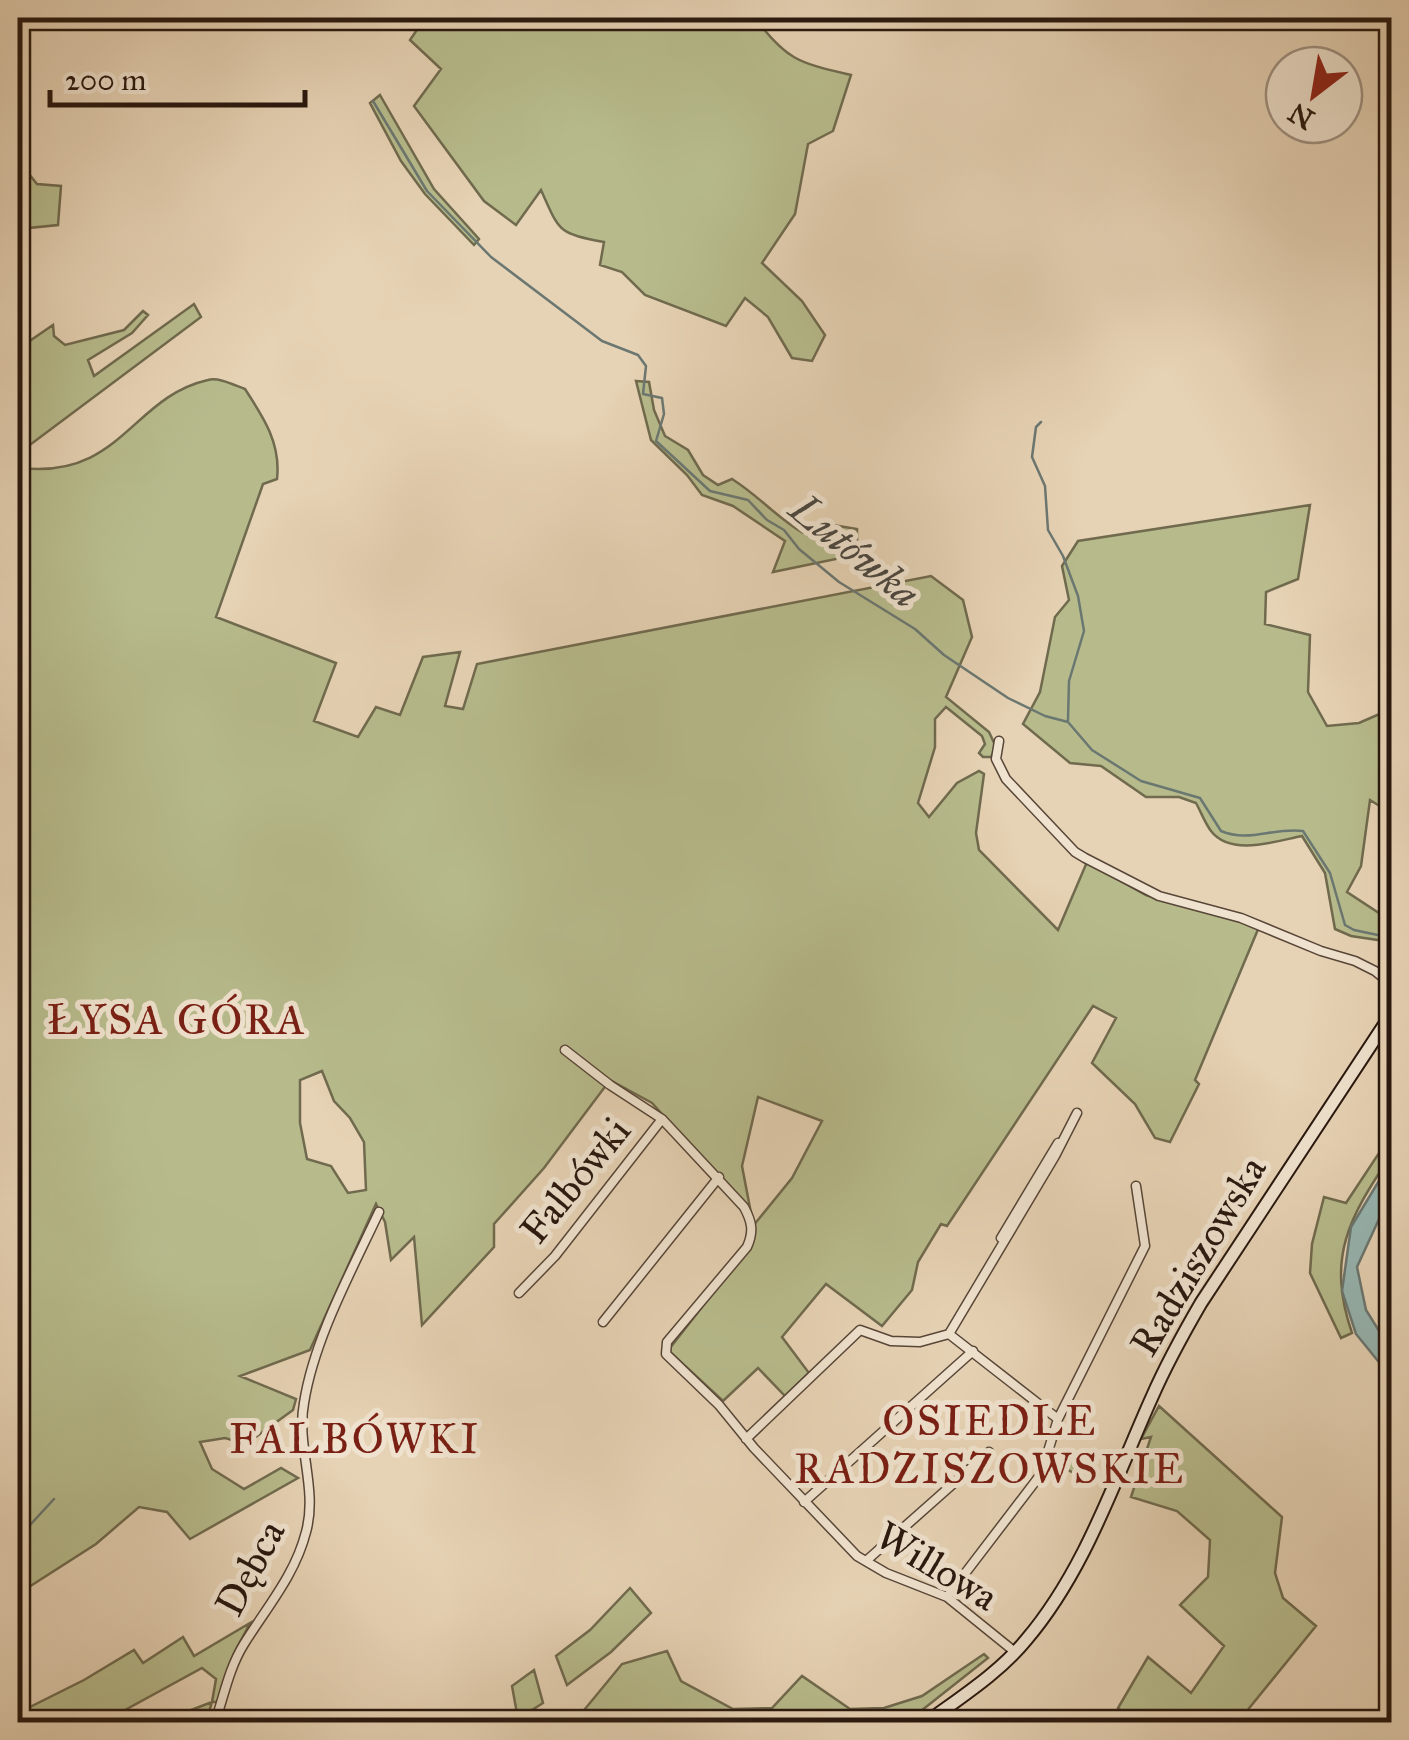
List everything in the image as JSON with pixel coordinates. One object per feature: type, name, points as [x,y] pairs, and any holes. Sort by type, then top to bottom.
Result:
[{"type":"street","points":[[999,741],[996,759],[1006,780],[1085,858],[1159,896],[1241,918],[1356,961],[1392,985]]},
{"type":"street","name":"Radziszowska","points":[[926,1722],[1015,1652],[1048,1611],[1086,1544],[1165,1368],[1201,1303],[1392,1014]]},
{"type":"street","points":[[564,1050],[662,1119]]},
{"type":"street","points":[[746,1439],[860,1330],[891,1340],[920,1342],[949,1334],[1077,1114]]},
{"type":"street","name":"Falbówki","points":[[519,1293],[555,1256],[662,1119],[744,1206],[751,1219],[752,1233],[747,1246],[666,1342],[666,1354]]},
{"type":"street","points":[[603,1322],[719,1178]]},
{"type":"street","points":[[948,1597],[1041,1474],[1058,1419],[1145,1246],[1136,1186]]},
{"type":"street","name":"Dębca","points":[[215,1722],[234,1662],[280,1594],[305,1537],[310,1506],[302,1435],[304,1400],[327,1328],[379,1212]]},
{"type":"street","points":[[949,1334],[1058,1419]]},
{"type":"street","points":[[804,1502],[973,1351]]},
{"type":"street","name":"Willowa","points":[[666,1354],[719,1405],[804,1502],[866,1561],[948,1597],[1015,1652]]},
{"type":"street","points":[[866,1561],[989,1452]]},
{"type":"green space","points":[[425,18],[755,18],[776,43],[796,58],[851,75],[833,131],[808,144],[795,214],[762,263],[802,301],[825,335],[812,361],[792,358],[768,317],[745,298],[726,326],[645,295],[622,272],[600,265],[604,242],[568,233],[557,223],[541,190],[516,225],[484,201],[414,106],[441,69],[410,40]]},
{"type":"green space","points":[[380,95],[434,189],[479,239],[474,245],[425,194],[401,161],[370,103]]},
{"type":"green space","points":[[29,174],[37,184],[61,186],[58,225],[18,229],[18,179]]},
{"type":"green space","points":[[194,304],[201,317],[19,453],[21,468],[55,468],[82,461],[104,449],[182,389],[212,379],[245,389],[274,443],[277,479],[263,484],[216,617],[336,663],[314,721],[358,737],[376,707],[400,715],[423,657],[460,652],[445,706],[463,709],[477,664],[931,576],[963,600],[972,637],[946,697],[989,732],[996,747],[991,757],[983,757],[979,753],[985,744],[982,736],[946,707],[935,719],[935,747],[918,803],[929,817],[957,783],[979,771],[984,774],[976,833],[979,850],[1058,930],[1087,862],[1146,895],[1259,927],[1195,1080],[1199,1084],[1170,1142],[1155,1138],[1135,1104],[1092,1063],[1116,1018],[1093,1006],[947,1226],[941,1224],[918,1262],[912,1290],[882,1326],[826,1284],[782,1337],[809,1373],[785,1396],[758,1368],[723,1401],[670,1348],[748,1248],[753,1226],[792,1178],[822,1121],[758,1097],[742,1166],[751,1213],[652,1103],[610,1080],[544,1168],[494,1224],[494,1247],[422,1325],[414,1237],[391,1260],[385,1222],[376,1204],[310,1350],[240,1376],[296,1399],[293,1410],[246,1444],[225,1438],[200,1442],[212,1469],[244,1489],[281,1468],[298,1478],[190,1539],[167,1512],[139,1507],[96,1544],[18,1594],[18,349],[53,325],[54,336],[65,345],[124,330],[143,311],[148,315],[132,333],[88,360],[94,376]],"holes":[[[322,1071],[334,1101],[364,1142],[366,1190],[348,1193],[331,1166],[307,1159],[300,1123],[300,1080]]]},
{"type":"green space","points":[[636,381],[649,382],[654,410],[665,436],[688,450],[703,475],[718,485],[732,479],[803,533],[833,525],[857,529],[857,541],[865,553],[773,572],[785,541],[733,506],[702,495],[651,440]]},
{"type":"green space","points":[[1310,505],[1298,579],[1266,592],[1265,624],[1310,635],[1308,692],[1327,726],[1359,723],[1391,709],[1391,813],[1370,800],[1361,866],[1347,892],[1391,921],[1391,942],[1351,936],[1335,929],[1325,873],[1302,836],[1254,845],[1220,839],[1211,831],[1196,803],[1179,797],[1146,797],[1101,766],[1070,763],[1023,724],[1040,692],[1055,617],[1069,600],[1062,566],[1078,541]]},
{"type":"green space","points":[[1381,1150],[1391,1155],[1353,1219],[1346,1239],[1341,1282],[1352,1333],[1341,1338],[1310,1273],[1312,1244],[1324,1197],[1346,1203]]},
{"type":"green space","points":[[1159,1406],[1282,1517],[1275,1573],[1283,1598],[1316,1626],[1246,1712],[1258,1722],[1134,1722],[1118,1708],[1148,1657],[1191,1693],[1224,1646],[1180,1605],[1208,1577],[1210,1540],[1177,1511],[1131,1497],[1151,1437],[1141,1439]]},
{"type":"green space","points":[[1062,1451],[1087,1464],[1081,1477],[1059,1465]]},
{"type":"green space","points":[[630,1588],[651,1613],[611,1652],[567,1685],[556,1656],[590,1630]]},
{"type":"green space","points":[[250,1623],[217,1702],[212,1702],[216,1679],[202,1668],[103,1722],[18,1722],[18,1713],[134,1650],[143,1663],[183,1637],[194,1656]]},
{"type":"green space","points":[[667,1651],[681,1681],[733,1709],[772,1708],[802,1676],[850,1709],[884,1708],[922,1696],[984,1654],[988,1658],[907,1722],[581,1722],[580,1715],[622,1664]]},
{"type":"green space","points":[[534,1670],[543,1703],[518,1719],[512,1686]]},
{"type":"green space","points":[[212,1702],[206,1722],[160,1722]]},
{"type":"water","points":[[1391,1161],[1391,1193],[1357,1267],[1366,1310],[1391,1350],[1391,1377],[1356,1334],[1342,1291],[1351,1227]]},
{"type":"waterway","name":"Lutówka","points":[[373,101],[427,191],[491,257],[602,341],[638,355],[646,366],[643,394],[662,398],[664,414],[656,441],[710,491],[748,500],[839,582],[915,629],[944,655],[1008,698],[1068,722],[1092,750],[1141,781],[1200,798],[1221,831],[1242,836],[1303,831],[1330,873],[1345,925],[1392,938]]},
{"type":"waterway","points":[[1041,422],[1036,427],[1032,457],[1045,486],[1048,530],[1078,596],[1084,631],[1069,681],[1068,720]]},
{"type":"waterway","points":[[18,1538],[54,1499]]},
{"type":"district","name":"ŁYSA GÓRA","points":[[177,1020]]},
{"type":"district","name":"FALBÓWKI","points":[[355,1439]]},
{"type":"district","name":"OSIEDLE RADZISZOWSKIE","points":[[990,1445]]}]
